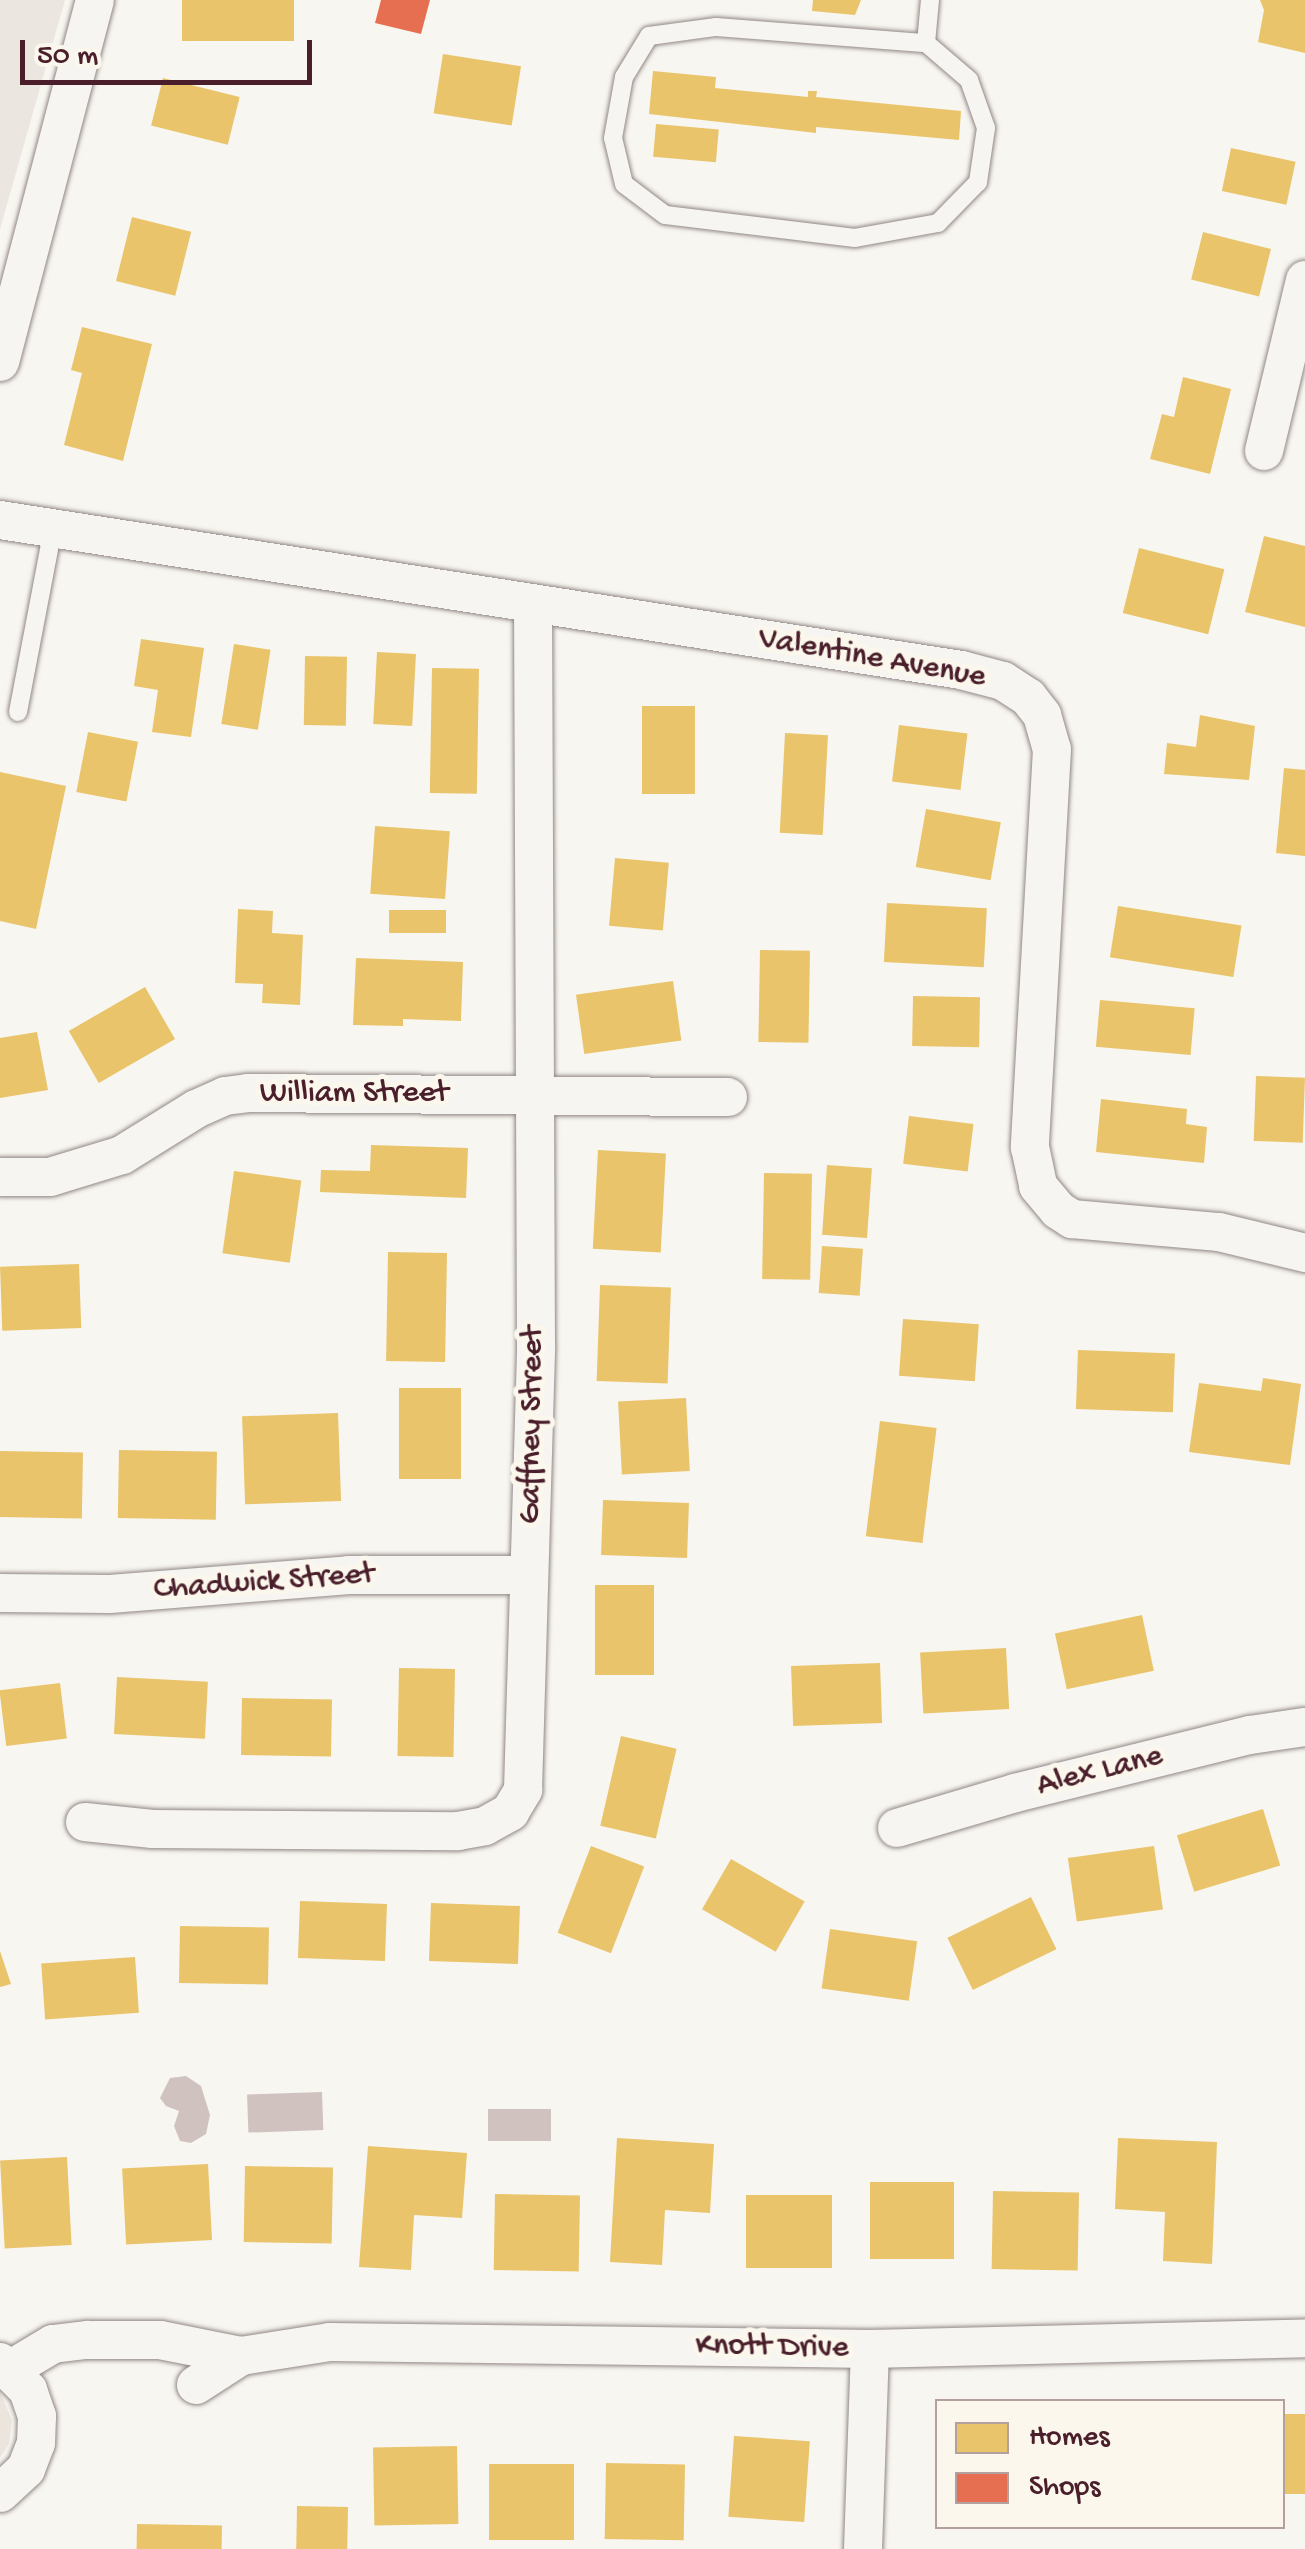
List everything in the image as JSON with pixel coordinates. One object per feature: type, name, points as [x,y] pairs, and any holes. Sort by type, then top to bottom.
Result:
[{"type":"street","points":[[0,362],[94,0]]},
{"type":"street","points":[[1264,451],[1305,280]]},
{"type":"street","name":"Valentine Avenue","points":[[0,520],[961,670],[1003,681],[1028,696],[1042,715],[1052,748],[1030,1147],[1038,1186],[1058,1210],[1072,1218],[1219,1232],[1305,1253]]},
{"type":"street","name":"Gaffney Street","points":[[85,1822],[153,1830],[458,1831],[485,1826],[510,1812],[524,1790],[536,1346],[532,604]]},
{"type":"street","name":"William Street","points":[[0,1177],[50,1177],[122,1155],[225,1096],[728,1097]]},
{"type":"street","name":"Chadwick Street","points":[[0,1593],[110,1594],[350,1576],[529,1575]]},
{"type":"street","name":"Alex Lane","points":[[897,1828],[1015,1793],[1250,1735],[1305,1727]]},
{"type":"street","name":"Knott Drive","points":[[0,2493],[26,2469],[36,2443],[37,2416],[28,2390],[6,2365],[52,2344],[160,2340],[240,2356],[330,2342],[870,2349],[1305,2338]]},
{"type":"street","points":[[862,2549],[870,2349]]},
{"type":"street","name":"Knott Drive","points":[[196,2385],[240,2356]]},
{"type":"lane","points":[[926,43],[930,0]]},
{"type":"lane","points":[[716,27],[926,43],[969,80],[986,128],[978,182],[938,222],[855,238],[836,236],[665,215],[624,184],[613,138],[624,77],[649,36],[716,27]]},
{"type":"lane","points":[[18,712],[53,528]]},
{"type":"shaded area","points":[[0,0],[65,0],[0,229]]},
{"type":"shaded area","points":[[186,2076],[201,2086],[210,2115],[206,2134],[191,2143],[180,2141],[174,2126],[179,2111],[166,2106],[160,2098],[170,2078]]},
{"type":"shaded area","points":[[322,2092],[323,2130],[248,2133],[247,2095]]},
{"type":"shaded area","points":[[488,2109],[551,2109],[551,2141],[488,2141]]},
{"type":"shaded area","points":[[0,2392],[12,2420],[9,2444],[0,2458]]},
{"type":"building: Homes","points":[[182,0],[294,0],[294,41],[182,41]]},
{"type":"building: Homes","points":[[813,0],[861,0],[855,15],[812,11]]},
{"type":"building: Homes","points":[[1260,0],[1305,0],[1305,53],[1258,42],[1264,10]]},
{"type":"building: Homes","points":[[443,54],[521,66],[512,126],[434,113]]},
{"type":"building: Homes","points":[[653,71],[716,77],[715,88],[808,97],[808,91],[817,91],[816,97],[961,111],[959,140],[816,127],[816,133],[649,114]]},
{"type":"building: Homes","points":[[163,78],[240,97],[228,145],[151,126]]},
{"type":"building: Homes","points":[[656,124],[719,129],[716,162],[653,157]]},
{"type":"building: Homes","points":[[1231,148],[1296,162],[1286,205],[1222,191]]},
{"type":"building: Homes","points":[[132,217],[191,232],[175,296],[116,281]]},
{"type":"building: Homes","points":[[1203,232],[1271,249],[1259,296],[1191,280]]},
{"type":"building: Homes","points":[[82,327],[152,344],[123,461],[64,445],[82,373],[71,370]]},
{"type":"building: Homes","points":[[1183,377],[1231,389],[1210,474],[1150,459],[1162,414],[1174,417]]},
{"type":"building: Homes","points":[[1264,536],[1305,546],[1305,627],[1245,612]]},
{"type":"building: Homes","points":[[1139,548],[1224,569],[1208,634],[1123,613]]},
{"type":"building: Homes","points":[[141,639],[204,648],[191,737],[152,732],[158,690],[134,686]]},
{"type":"building: Homes","points":[[234,644],[271,650],[258,730],[221,724]]},
{"type":"building: Homes","points":[[377,652],[416,654],[412,726],[373,724]]},
{"type":"building: Homes","points":[[305,656],[347,657],[346,726],[304,725]]},
{"type":"building: Homes","points":[[432,668],[479,669],[477,794],[430,793]]},
{"type":"building: Homes","points":[[642,706],[695,706],[695,794],[642,794]]},
{"type":"building: Homes","points":[[1200,715],[1255,726],[1249,780],[1164,774],[1167,743],[1196,747]]},
{"type":"building: Homes","points":[[899,725],[967,733],[961,790],[892,782]]},
{"type":"building: Homes","points":[[88,732],[138,742],[126,802],[76,792]]},
{"type":"building: Homes","points":[[785,733],[828,735],[823,835],[780,833]]},
{"type":"building: Homes","points":[[1284,768],[1305,770],[1305,856],[1276,853]]},
{"type":"building: Homes","points":[[0,772],[66,786],[36,929],[0,921]]},
{"type":"building: Homes","points":[[926,809],[1001,822],[991,880],[916,867]]},
{"type":"building: Homes","points":[[375,826],[450,831],[445,899],[370,894]]},
{"type":"building: Homes","points":[[615,858],[669,863],[663,930],[609,926]]},
{"type":"building: Homes","points":[[887,903],[987,908],[984,967],[884,962]]},
{"type":"building: Homes","points":[[1118,906],[1241,926],[1233,977],[1110,957]]},
{"type":"building: Homes","points":[[238,909],[273,911],[272,933],[303,935],[300,1005],[262,1003],[263,984],[235,983]]},
{"type":"building: Homes","points":[[389,910],[446,910],[446,933],[389,933]]},
{"type":"building: Homes","points":[[760,950],[810,951],[808,1043],[758,1042]]},
{"type":"building: Homes","points":[[356,958],[463,962],[461,1021],[403,1019],[403,1026],[353,1025]]},
{"type":"building: Homes","points":[[673,981],[681,1040],[584,1054],[576,995]]},
{"type":"building: Homes","points":[[145,987],[175,1039],[99,1083],[69,1031]]},
{"type":"building: Homes","points":[[913,996],[980,997],[979,1047],[912,1046]]},
{"type":"building: Homes","points":[[1100,1000],[1195,1008],[1191,1055],[1096,1047]]},
{"type":"building: Homes","points":[[37,1032],[48,1090],[0,1098],[0,1038]]},
{"type":"building: Homes","points":[[1256,1076],[1305,1078],[1303,1143],[1254,1141]]},
{"type":"building: Homes","points":[[1101,1099],[1187,1109],[1186,1124],[1207,1127],[1204,1163],[1096,1152]]},
{"type":"building: Homes","points":[[909,1116],[974,1124],[968,1172],[903,1164]]},
{"type":"building: Homes","points":[[371,1145],[468,1148],[466,1198],[320,1192],[321,1170],[370,1171]]},
{"type":"building: Homes","points":[[598,1150],[666,1154],[661,1252],[593,1249]]},
{"type":"building: Homes","points":[[827,1165],[872,1168],[867,1238],[822,1235]]},
{"type":"building: Homes","points":[[234,1171],[301,1180],[290,1263],[222,1253]]},
{"type":"building: Homes","points":[[764,1173],[812,1174],[810,1280],[762,1279]]},
{"type":"building: Homes","points":[[822,1246],[863,1249],[860,1296],[819,1293]]},
{"type":"building: Homes","points":[[388,1252],[447,1253],[445,1362],[386,1361]]},
{"type":"building: Homes","points":[[79,1264],[81,1328],[2,1331],[0,1267]]},
{"type":"building: Homes","points":[[600,1285],[671,1287],[668,1383],[597,1381]]},
{"type":"building: Homes","points":[[903,1319],[979,1324],[975,1381],[899,1376]]},
{"type":"building: Homes","points":[[1078,1350],[1175,1353],[1173,1412],[1076,1409]]},
{"type":"building: Homes","points":[[1263,1378],[1301,1384],[1290,1465],[1189,1452],[1199,1383],[1261,1391]]},
{"type":"building: Homes","points":[[399,1388],[461,1388],[461,1479],[399,1479]]},
{"type":"building: Homes","points":[[686,1398],[690,1471],[622,1474],[618,1402]]},
{"type":"building: Homes","points":[[338,1413],[341,1501],[245,1504],[242,1416]]},
{"type":"building: Homes","points":[[880,1421],[937,1428],[922,1543],[866,1536]]},
{"type":"building: Homes","points":[[119,1450],[217,1452],[216,1520],[118,1518]]},
{"type":"building: Homes","points":[[0,1451],[83,1452],[82,1518],[0,1517]]},
{"type":"building: Homes","points":[[603,1500],[689,1503],[687,1558],[601,1555]]},
{"type":"building: Homes","points":[[595,1585],[654,1585],[654,1675],[595,1675]]},
{"type":"building: Homes","points":[[1142,1615],[1154,1671],[1067,1689],[1055,1634]]},
{"type":"building: Homes","points":[[1006,1648],[1009,1709],[923,1713],[920,1653]]},
{"type":"building: Homes","points":[[880,1663],[882,1723],[793,1726],[791,1666]]},
{"type":"building: Homes","points":[[399,1668],[455,1669],[453,1757],[397,1756]]},
{"type":"building: Homes","points":[[117,1677],[208,1682],[205,1739],[114,1734]]},
{"type":"building: Homes","points":[[60,1683],[67,1739],[6,1746],[0,1690]]},
{"type":"building: Homes","points":[[242,1698],[332,1700],[331,1757],[241,1755]]},
{"type":"building: Homes","points":[[621,1736],[677,1749],[656,1838],[600,1826]]},
{"type":"building: Homes","points":[[1263,1809],[1280,1865],[1194,1892],[1177,1835]]},
{"type":"building: Homes","points":[[591,1846],[644,1866],[611,1953],[558,1933]]},
{"type":"building: Homes","points":[[1154,1846],[1163,1909],[1077,1921],[1068,1858]]},
{"type":"building: Homes","points":[[731,1859],[805,1902],[776,1952],[702,1909]]},
{"type":"building: Homes","points":[[1031,1897],[1056,1949],[973,1990],[947,1938]]},
{"type":"building: Homes","points":[[300,1901],[387,1904],[385,1961],[298,1958]]},
{"type":"building: Homes","points":[[431,1903],[520,1906],[518,1964],[429,1961]]},
{"type":"building: Homes","points":[[180,1926],[269,1928],[268,1985],[179,1983]]},
{"type":"building: Homes","points":[[830,1929],[917,1941],[909,2001],[822,1988]]},
{"type":"building: Homes","points":[[0,1951],[11,1984],[0,1987]]},
{"type":"building: Homes","points":[[135,1957],[139,2013],[45,2019],[41,1964]]},
{"type":"building: Homes","points":[[617,2138],[714,2144],[710,2213],[665,2210],[662,2265],[610,2262]]},
{"type":"building: Homes","points":[[1118,2138],[1217,2142],[1212,2264],[1163,2261],[1165,2212],[1115,2209]]},
{"type":"building: Homes","points":[[368,2146],[467,2153],[462,2218],[414,2215],[411,2270],[359,2267]]},
{"type":"building: Homes","points":[[67,2157],[72,2245],[5,2248],[0,2161]]},
{"type":"building: Homes","points":[[208,2164],[212,2240],[126,2244],[122,2169]]},
{"type":"building: Homes","points":[[245,2166],[333,2168],[332,2244],[244,2242]]},
{"type":"building: Homes","points":[[870,2182],[954,2182],[954,2259],[870,2259]]},
{"type":"building: Homes","points":[[993,2191],[1079,2193],[1078,2270],[992,2269]]},
{"type":"building: Homes","points":[[495,2194],[580,2195],[579,2271],[494,2270]]},
{"type":"building: Homes","points":[[746,2195],[832,2195],[832,2268],[746,2268]]},
{"type":"building: Homes","points":[[1285,2414],[1305,2414],[1305,2494],[1285,2494]]},
{"type":"building: Homes","points":[[734,2436],[810,2441],[804,2522],[728,2517]]},
{"type":"building: Homes","points":[[457,2446],[458,2524],[374,2525],[373,2447]]},
{"type":"building: Homes","points":[[606,2463],[685,2464],[684,2540],[605,2539]]},
{"type":"building: Homes","points":[[489,2464],[574,2464],[574,2540],[489,2540]]},
{"type":"building: Homes","points":[[297,2506],[348,2507],[347,2549],[296,2549]]},
{"type":"building: Homes","points":[[137,2524],[222,2525],[222,2549],[137,2549]]},
{"type":"building: Shops","points":[[381,0],[430,0],[421,34],[375,23]]}]
